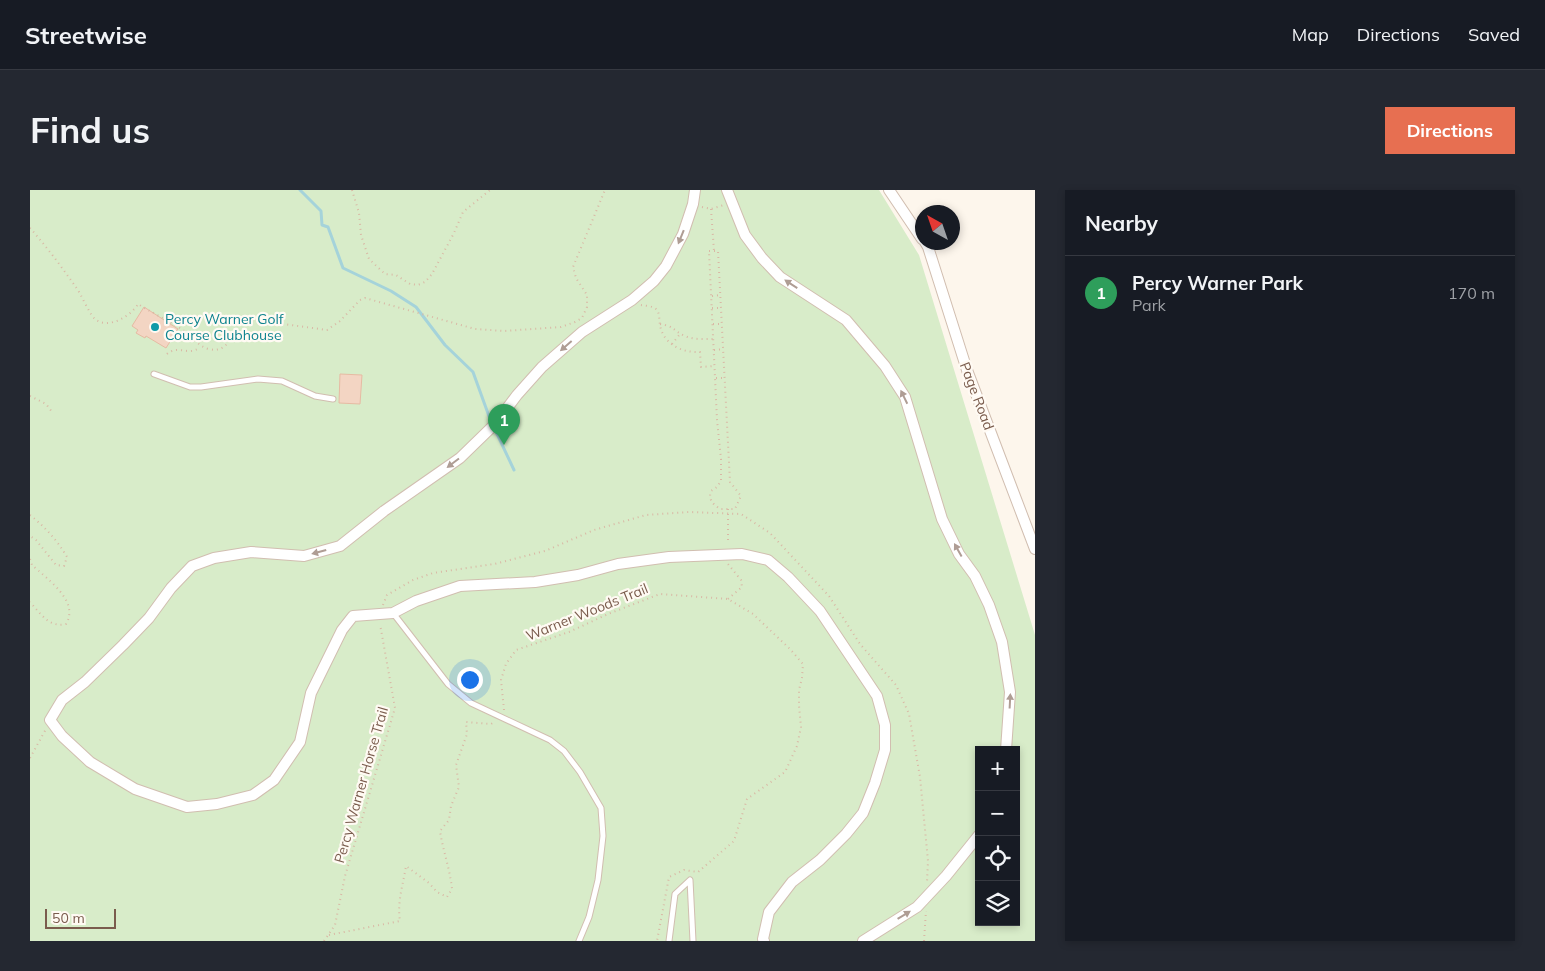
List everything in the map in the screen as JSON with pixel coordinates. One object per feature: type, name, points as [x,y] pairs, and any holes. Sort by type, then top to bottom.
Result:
[{"type":"street","points":[[695,190],[693,204],[683,234],[666,266],[654,281],[626,304],[582,332],[542,367],[517,395],[496,423],[460,458],[384,511],[340,546],[304,556],[251,552],[214,558],[192,566],[171,588],[149,618],[123,646],[85,682],[62,700],[50,720],[62,736],[90,762],[134,789],[187,807],[217,804],[253,795],[274,780],[300,742],[311,692],[342,630],[354,616],[393,613],[416,601],[460,586],[535,582],[578,575],[618,564],[669,557],[742,554],[768,560],[788,577],[820,611],[858,665],[877,696],[885,725],[885,750],[864,813],[833,847],[792,882],[769,912],[764,941]]},
{"type":"street","points":[[727,190],[745,235],[762,258],[780,277],[846,320],[885,366],[905,397],[942,519],[960,554],[975,576],[989,606],[1002,642],[1010,692],[1006,746]]},
{"type":"street","points":[[889,190],[915,229]]},
{"type":"street","name":"Page Road","points":[[929,250],[967,370],[1035,549]]},
{"type":"street","points":[[863,941],[917,907],[946,876],[978,836]]},
{"type":"lane","points":[[154,374],[190,387],[258,379],[282,382],[315,396],[333,399]]},
{"type":"lane","points":[[393,613],[448,684],[471,703],[550,740],[564,751],[580,772],[601,808],[603,836],[598,880],[589,917],[579,941]]},
{"type":"lane","points":[[669,941],[675,894],[690,880],[693,941]]},
{"type":"path","points":[[352,190],[359,213],[361,235],[369,259],[385,274],[396,275],[410,284],[418,285],[425,282],[432,274],[454,234],[463,212],[490,190]]},
{"type":"path","points":[[30,228],[47,247],[76,287],[95,319],[105,323],[126,318],[138,304],[187,333],[201,346],[210,350],[218,350],[227,344],[222,317],[227,316],[327,330],[340,321],[360,300],[365,298],[475,329],[504,331],[561,327],[582,318],[587,307],[587,295],[576,278],[573,267],[605,190]]},
{"type":"path","points":[[693,204],[711,209],[731,203]]},
{"type":"path","points":[[711,209],[714,251]]},
{"type":"path","points":[[709,251],[714,251],[718,251],[722,308],[730,482],[741,496],[735,509],[720,509],[710,498],[711,491],[718,487],[721,481],[709,251]]},
{"type":"path","points":[[712,296],[721,295]]},
{"type":"path","points":[[626,304],[655,308],[668,341],[682,350],[700,352],[701,367],[715,366]]},
{"type":"path","points":[[712,308],[722,308]]},
{"type":"path","points":[[660,324],[670,326],[680,334],[692,339],[714,339]]},
{"type":"path","points":[[713,324],[722,324]]},
{"type":"path","points":[[672,344],[680,334]]},
{"type":"path","points":[[167,354],[176,349],[192,352],[201,346]]},
{"type":"path","points":[[714,350],[724,350]]},
{"type":"path","points":[[716,378],[725,378]]},
{"type":"path","points":[[30,396],[46,404],[52,412]]},
{"type":"path","points":[[728,509],[728,566],[741,580],[742,588],[728,599]]},
{"type":"path","points":[[379,614],[387,594],[413,580],[433,573],[494,564],[545,551],[594,530],[646,515],[689,512],[741,514],[770,532],[830,596],[860,644],[896,684],[908,714],[920,777],[928,861],[924,941]]},
{"type":"path","points":[[30,514],[59,543],[67,557],[64,566],[56,565],[36,540],[30,536]]},
{"type":"path","points":[[30,559],[32,565],[62,593],[70,609],[70,617],[66,624],[58,626],[51,624],[30,602]]},
{"type":"path","name":"Warner Woods Trail","points":[[501,717],[504,712],[501,680],[506,664],[516,650],[569,632],[608,614],[660,594],[728,599],[753,614],[803,664],[799,690],[801,727],[797,746],[785,772],[747,799],[734,841],[698,872],[684,870],[669,877],[657,941]]},
{"type":"path","name":"Percy Warner Horse Trail","points":[[323,941],[335,925],[345,876],[395,708],[381,638],[379,614]]},
{"type":"path","points":[[328,935],[400,921],[399,897],[406,866],[429,883],[437,892],[447,897],[452,889],[440,831],[449,820],[451,806],[459,787],[456,765],[466,734],[466,722],[491,724],[501,717]]},
{"type":"path","points":[[30,758],[50,720]]},
{"type":"green space","points":[[30,190],[879,190],[919,255],[1035,635],[1035,941],[30,941]]},
{"type":"building","name":"Percy Warner Golf Course Clubhouse","points":[[144,307],[178,329],[166,348],[146,336],[145,338],[136,333],[138,330],[132,326]]},
{"type":"building","points":[[340,374],[362,375],[360,404],[339,403]]},
{"type":"waterway","points":[[300,190],[321,211],[322,225],[328,227],[343,268],[391,291],[416,307],[445,345],[473,372],[490,419],[514,470]]},
{"type":"place","name":"Percy Warner Golf Course Clubhouse","points":[[155,327]]},
{"type":"place","name":"Percy Warner Park","points":[[504,445]]}]
